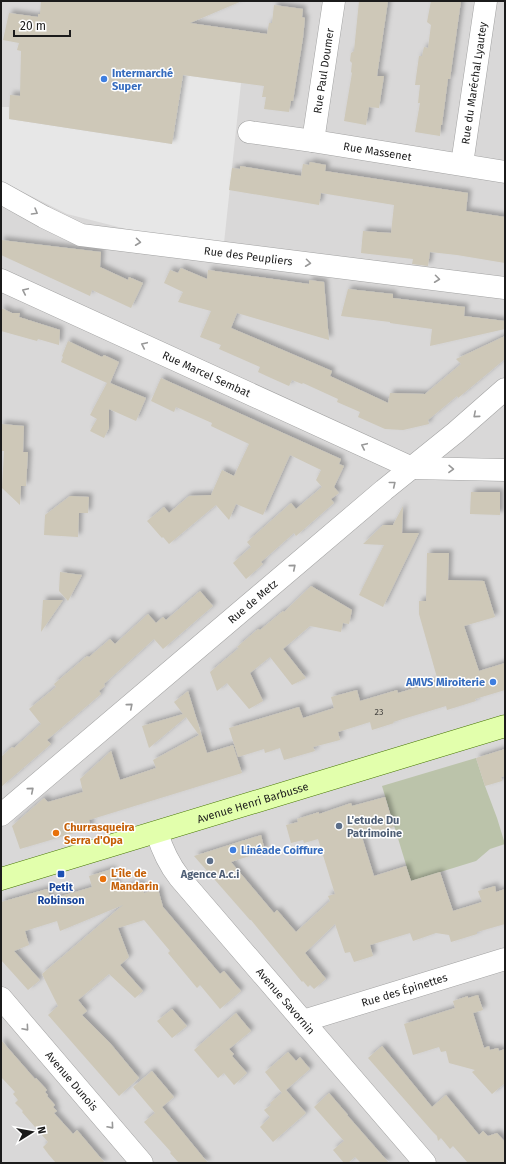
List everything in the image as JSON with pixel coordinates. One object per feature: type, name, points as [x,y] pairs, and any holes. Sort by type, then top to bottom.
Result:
[{"type":"main road","name":"Avenue Henri Barbusse","points":[[1,879],[157,833],[505,726]]},
{"type":"street","name":"Rue Paul Doumer","points":[[313,141],[334,1]]},
{"type":"street","name":"Rue du Maréchal Lyautey","points":[[462,164],[486,1]]},
{"type":"street","name":"Rue Massenet","points":[[249,132],[462,164],[505,172]]},
{"type":"street","name":"Rue des Peupliers","points":[[1,193],[44,217],[81,235],[505,288]]},
{"type":"street","name":"Rue Marcel Sembat","points":[[1,280],[412,468]]},
{"type":"street","name":"Rue de Metz","points":[[1,815],[366,506],[456,432],[505,389]]},
{"type":"street","points":[[412,468],[505,470]]},
{"type":"street","name":"Avenue Savornin","points":[[157,833],[162,848],[171,866],[425,1163]]},
{"type":"street","name":"Rue des Épinettes","points":[[303,1021],[505,959]]},
{"type":"street","name":"Avenue Dunois","points":[[1,998],[142,1163]]},
{"type":"shaded area","points":[[1,1],[505,1],[505,1163],[1,1163]]},
{"type":"shaded area","points":[[183,75],[241,83],[224,243],[154,236],[67,214],[1,181],[1,107],[9,107],[9,119],[172,144]]},
{"type":"shaded area","points":[[476,758],[505,844],[490,849],[476,861],[411,881],[382,786]]},
{"type":"building","points":[[41,1],[242,1],[190,23],[267,34],[269,23],[272,23],[274,5],[303,9],[302,17],[305,18],[303,38],[293,101],[291,101],[289,112],[264,109],[266,97],[262,97],[264,86],[183,75],[172,144],[9,119],[10,95],[20,96],[21,51],[17,50],[19,43],[3,40],[9,13],[38,17],[38,14],[40,14]]},
{"type":"building","points":[[359,1],[388,1],[377,76],[384,76],[379,108],[369,107],[366,125],[344,121],[352,73],[352,63],[350,61],[351,53],[354,51]]},
{"type":"building","points":[[431,1],[461,1],[440,136],[415,132],[420,103],[418,103],[420,85],[415,85],[419,56],[422,56],[424,47],[428,48],[431,25],[427,22]]},
{"type":"building","points":[[310,162],[326,165],[325,171],[468,193],[466,211],[505,217],[505,263],[430,252],[428,266],[412,264],[413,259],[361,253],[363,231],[391,233],[394,205],[321,193],[319,205],[229,190],[232,168],[240,169],[240,166],[301,176],[303,164],[309,165]]},
{"type":"building","points":[[1,240],[101,252],[100,267],[128,280],[129,277],[143,283],[131,308],[92,290],[90,296],[1,255]]},
{"type":"building","points":[[181,268],[207,279],[208,270],[309,284],[309,280],[324,282],[329,340],[237,313],[231,328],[332,371],[330,376],[388,403],[390,393],[425,394],[461,364],[456,359],[505,336],[505,359],[458,398],[457,396],[428,420],[429,424],[403,430],[385,429],[358,417],[360,412],[337,402],[338,399],[303,383],[302,384],[292,380],[289,386],[271,378],[258,372],[260,367],[219,349],[221,345],[200,337],[211,311],[178,302],[183,292],[164,283],[170,270],[178,273]]},
{"type":"building","points":[[348,289],[393,294],[393,298],[465,307],[464,316],[505,321],[505,329],[430,346],[432,329],[341,316]]},
{"type":"building","points":[[1,308],[12,313],[20,313],[19,317],[60,330],[59,345],[38,339],[37,341],[1,331]]},
{"type":"building","points":[[68,341],[102,357],[104,355],[119,362],[110,383],[146,398],[136,421],[109,409],[109,428],[104,438],[90,431],[97,419],[90,415],[107,383],[61,362]]},
{"type":"building","points":[[161,378],[341,459],[339,464],[344,466],[334,487],[339,493],[331,499],[334,503],[296,536],[294,533],[261,562],[263,564],[246,579],[233,563],[251,547],[247,542],[291,503],[296,509],[322,487],[316,480],[321,470],[290,455],[263,515],[236,504],[229,520],[216,505],[169,544],[147,521],[164,507],[169,513],[189,496],[211,495],[222,470],[234,476],[249,444],[211,426],[212,423],[176,407],[174,412],[151,401]]},
{"type":"building","points":[[1,424],[24,426],[23,452],[28,452],[26,486],[21,486],[20,505],[2,488],[4,451],[1,451]]},
{"type":"building","points":[[471,492],[500,492],[500,515],[470,514]]},
{"type":"building","points":[[70,496],[89,497],[88,513],[79,513],[78,537],[44,535],[45,515]]},
{"type":"building","points":[[403,506],[402,533],[419,533],[383,607],[359,595],[384,545],[363,544],[383,525],[393,525]]},
{"type":"building","points":[[427,553],[449,553],[448,580],[484,581],[495,617],[464,626],[479,671],[505,663],[505,690],[475,699],[476,701],[447,710],[446,706],[372,730],[370,722],[338,732],[340,740],[313,747],[315,751],[284,760],[280,748],[265,753],[264,749],[238,757],[229,728],[299,707],[303,718],[334,708],[331,697],[357,690],[360,701],[397,690],[398,693],[438,681],[419,614],[419,601],[426,601]]},
{"type":"building","points":[[60,572],[82,575],[68,601],[59,591]]},
{"type":"building","points":[[311,586],[352,610],[349,624],[343,623],[341,632],[310,626],[283,649],[306,678],[292,685],[270,657],[250,673],[263,701],[249,709],[227,683],[217,691],[210,672],[239,648],[237,647],[258,629],[260,630],[283,611],[284,612]]},
{"type":"building","points":[[200,591],[213,606],[163,649],[154,639],[104,684],[105,686],[99,691],[101,694],[47,740],[51,744],[1,787],[1,757],[12,747],[14,748],[41,724],[29,709],[56,687],[54,684],[110,639],[115,644],[148,614],[156,623],[163,617],[166,620]]},
{"type":"building","points":[[43,600],[63,600],[41,632]]},
{"type":"building","points":[[188,691],[207,753],[233,745],[242,773],[89,820],[91,828],[20,849],[12,826],[44,798],[48,802],[83,792],[80,779],[111,751],[120,780],[156,768],[153,760],[199,735],[186,717],[149,748],[142,726],[183,714],[174,702]]},
{"type":"building","points":[[505,749],[505,776],[501,777],[502,781],[485,786],[476,758]]},
{"type":"building","points":[[385,797],[394,827],[362,837],[374,876],[406,866],[411,881],[440,872],[453,911],[482,902],[478,891],[495,886],[496,892],[505,889],[505,924],[477,932],[477,934],[451,942],[449,935],[436,933],[413,941],[410,933],[370,945],[373,956],[354,962],[350,952],[345,953],[335,924],[305,953],[326,979],[314,989],[310,985],[308,987],[303,981],[302,982],[251,920],[194,856],[261,835],[265,851],[231,862],[274,913],[277,910],[296,932],[330,901],[328,896],[335,894],[318,839],[304,843],[303,840],[291,843],[286,825],[298,822],[297,819],[319,812],[319,814],[351,803],[352,806]]},
{"type":"building","points":[[112,869],[118,889],[141,883],[144,893],[158,889],[163,907],[220,974],[224,971],[241,991],[220,1009],[200,985],[197,988],[168,953],[170,951],[144,920],[118,928],[129,957],[120,965],[143,991],[135,998],[109,974],[78,1000],[87,1011],[82,1015],[110,1043],[139,1078],[119,1096],[48,1015],[58,1006],[42,974],[123,905],[60,931],[57,921],[25,931],[29,945],[14,951],[40,980],[28,990],[1,960],[1,902],[47,889],[51,899],[92,887],[89,876]]},
{"type":"building","points":[[478,995],[483,1010],[473,1013],[484,1048],[489,1046],[490,1050],[498,1048],[499,1051],[505,1049],[505,1083],[492,1094],[472,1072],[475,1070],[449,1063],[446,1051],[441,1052],[439,1047],[413,1055],[404,1024],[455,1008],[453,1001],[468,996],[468,998]]},
{"type":"building","points":[[172,1009],[187,1026],[172,1038],[157,1021]]},
{"type":"building","points":[[236,1013],[251,1031],[229,1049],[234,1054],[232,1056],[247,1073],[234,1085],[224,1073],[218,1078],[194,1050]]},
{"type":"building","points":[[1,1040],[35,1079],[36,1078],[47,1090],[45,1092],[55,1105],[53,1107],[57,1111],[54,1113],[73,1134],[77,1130],[105,1163],[56,1163],[49,1155],[43,1147],[48,1142],[15,1103],[18,1100],[13,1094],[15,1092],[1,1077]]},
{"type":"building","points":[[382,1046],[432,1107],[446,1095],[479,1135],[483,1131],[488,1136],[497,1133],[505,1142],[505,1163],[468,1163],[453,1146],[450,1149],[441,1138],[438,1141],[437,1136],[368,1058]]},
{"type":"building","points":[[288,1052],[296,1061],[300,1057],[310,1069],[286,1090],[306,1113],[273,1142],[260,1127],[270,1117],[264,1110],[282,1093],[265,1072]]},
{"type":"building","points":[[152,1071],[174,1097],[162,1107],[208,1163],[179,1163],[144,1122],[155,1113],[133,1087]]},
{"type":"building","points":[[329,1093],[389,1163],[361,1163],[355,1157],[348,1163],[344,1163],[333,1150],[344,1141],[314,1107]]},
{"type":"place","name":"Intermarché Super","points":[[104,79]]},
{"type":"place","name":"AMVS Miroiterie","points":[[493,682]]},
{"type":"place","name":"L'etude Du Patrimoine","points":[[339,826]]},
{"type":"place","name":"Churrasqueira Serra d'Opa","points":[[56,833]]},
{"type":"place","name":"Linéade Coiffure","points":[[233,850]]},
{"type":"place","name":"Agence A.c.i","points":[[210,861]]},
{"type":"place","name":"Petit Robinson","points":[[61,874]]},
{"type":"place","name":"L'île de Mandarin","points":[[103,879]]}]
